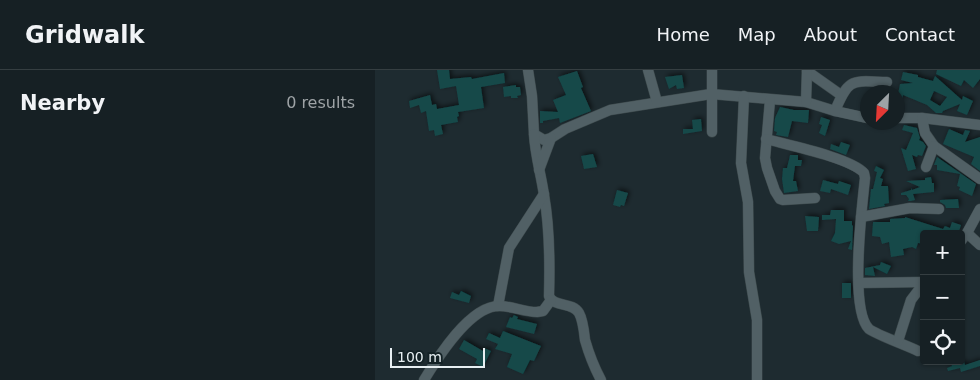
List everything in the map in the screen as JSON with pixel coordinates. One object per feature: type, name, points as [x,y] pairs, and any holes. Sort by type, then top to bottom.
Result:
[{"type":"street","points":[[528,70],[538,170],[544,194],[550,243],[549,296],[551,300]]},
{"type":"street","points":[[648,70],[657,102]]},
{"type":"street","points":[[712,70],[713,132]]},
{"type":"street","points":[[807,70],[841,95]]},
{"type":"street","points":[[806,102],[807,70]]},
{"type":"street","points":[[835,111],[841,95],[847,86],[856,82],[887,82]]},
{"type":"street","points":[[534,134],[542,139],[551,138],[565,129],[610,110],[711,94],[806,102],[860,116]]},
{"type":"street","points":[[744,96],[741,164],[748,202],[749,272],[757,320],[757,380]]},
{"type":"street","points":[[770,100],[765,158],[767,168],[780,199],[787,201],[815,198]]},
{"type":"street","points":[[905,118],[922,118],[980,125]]},
{"type":"street","points":[[922,118],[925,133],[935,146],[980,179]]},
{"type":"street","points":[[538,170],[551,138]]},
{"type":"street","points":[[767,139],[841,160],[862,170],[865,175],[858,249],[861,311],[864,322],[870,330],[918,351]]},
{"type":"street","points":[[926,166],[935,146]]},
{"type":"street","points":[[498,306],[509,248],[544,194]]},
{"type":"street","points":[[861,217],[911,208],[939,209]]},
{"type":"street","points":[[965,235],[980,209]]},
{"type":"street","points":[[965,238],[980,245]]},
{"type":"street","points":[[859,283],[920,283]]},
{"type":"street","points":[[898,341],[911,300],[920,288]]},
{"type":"street","points":[[425,380],[443,352],[472,318],[487,308],[498,306],[537,312],[543,311],[551,300]]},
{"type":"street","points":[[551,300],[570,306],[579,314],[592,363],[601,380]]},
{"type":"building","points":[[437,70],[449,70],[450,79],[471,77],[472,79],[504,73],[505,83],[481,87],[484,108],[458,112],[458,122],[441,125],[443,134],[435,136],[434,130],[429,131],[426,111],[421,113],[419,105],[410,108],[409,101],[430,95],[432,105],[436,104],[437,109],[459,105],[456,86],[440,89]]},
{"type":"building","points":[[937,70],[980,70],[980,79],[973,88],[964,80],[961,86],[936,74]]},
{"type":"building","points":[[577,71],[583,87],[581,88],[591,111],[560,123],[559,118],[540,123],[540,111],[558,112],[553,100],[566,95],[558,77]]},
{"type":"building","points":[[903,72],[933,81],[935,76],[962,100],[963,96],[973,101],[967,115],[957,111],[960,104],[942,113],[936,113],[927,105],[905,96],[905,85],[900,84],[913,83],[901,80]],"holes":[[[934,91],[947,97],[940,106],[930,100]]]},
{"type":"building","points":[[682,75],[684,88],[677,89],[676,85],[669,89],[665,77]]},
{"type":"building","points":[[516,85],[516,87],[520,87],[521,95],[517,96],[518,98],[504,97],[503,87]]},
{"type":"building","points":[[780,107],[794,110],[809,110],[808,123],[792,121],[788,137],[776,135],[777,132],[774,131],[775,118]]},
{"type":"building","points":[[821,117],[830,120],[825,136],[819,133],[822,125],[819,124]]},
{"type":"building","points":[[701,119],[702,131],[683,134],[683,129],[693,129],[692,120]]},
{"type":"building","points":[[905,125],[917,128],[919,140],[926,146],[922,156],[912,155],[916,169],[908,171],[901,148],[906,150],[913,133],[902,130],[905,130]]},
{"type":"building","points":[[949,129],[963,135],[965,130],[970,131],[965,142],[980,137],[980,171],[971,164],[974,157],[943,144]]},
{"type":"building","points":[[841,142],[850,145],[846,155],[830,149],[831,144],[839,147]]},
{"type":"building","points":[[593,154],[597,167],[584,169],[581,156]]},
{"type":"building","points":[[790,155],[798,155],[798,160],[802,160],[801,166],[795,166],[793,181],[796,181],[798,191],[784,193],[783,168],[787,168]]},
{"type":"building","points":[[937,157],[976,184],[972,196],[959,190],[960,187],[957,186],[960,174],[937,170],[937,165],[934,165]]},
{"type":"building","points":[[876,166],[884,170],[880,178],[883,179],[881,186],[888,186],[889,203],[884,204],[885,206],[869,209],[871,189],[873,189],[877,172],[874,171]]},
{"type":"building","points":[[931,177],[932,183],[934,183],[934,192],[913,194],[915,200],[911,201],[908,201],[909,199],[906,195],[901,195],[901,193],[911,190],[911,188],[912,190],[920,187],[906,181],[925,180],[925,178]]},
{"type":"building","points":[[823,180],[838,184],[839,181],[851,185],[848,195],[831,189],[830,193],[820,191]]},
{"type":"building","points":[[617,190],[628,193],[624,206],[613,205]]},
{"type":"building","points":[[958,199],[959,208],[946,208],[940,202],[940,200]]},
{"type":"building","points":[[831,210],[844,210],[844,221],[852,221],[852,250],[848,249],[851,241],[839,244],[831,241],[835,233],[836,219],[822,220],[822,215],[830,215]]},
{"type":"building","points":[[805,216],[819,217],[818,231],[807,231]]},
{"type":"building","points":[[905,218],[943,229],[945,226],[950,228],[952,222],[961,225],[959,230],[920,230],[920,243],[918,243],[916,249],[912,247],[903,249],[904,255],[891,257],[889,242],[882,244],[880,237],[872,236],[873,222],[890,222],[890,219]]},
{"type":"building","points":[[881,262],[891,266],[887,274],[873,267],[875,276],[865,275],[865,268],[880,265]]},
{"type":"building","points":[[842,283],[851,283],[851,298],[842,298]]},
{"type":"building","points":[[461,291],[471,296],[469,303],[450,298],[452,292],[459,295]]},
{"type":"building","points":[[514,315],[518,317],[517,319],[537,324],[534,334],[506,327],[510,317],[512,318]]},
{"type":"building","points":[[503,331],[541,346],[534,361],[530,360],[523,374],[507,367],[512,354],[495,349],[498,344],[486,339],[489,333],[500,338]]},
{"type":"building","points":[[464,340],[483,351],[484,348],[491,351],[483,367],[475,363],[477,359],[459,349]]},
{"type":"building","points":[[980,360],[980,366],[961,372],[960,368],[948,371],[947,368],[952,365],[965,365]]}]
